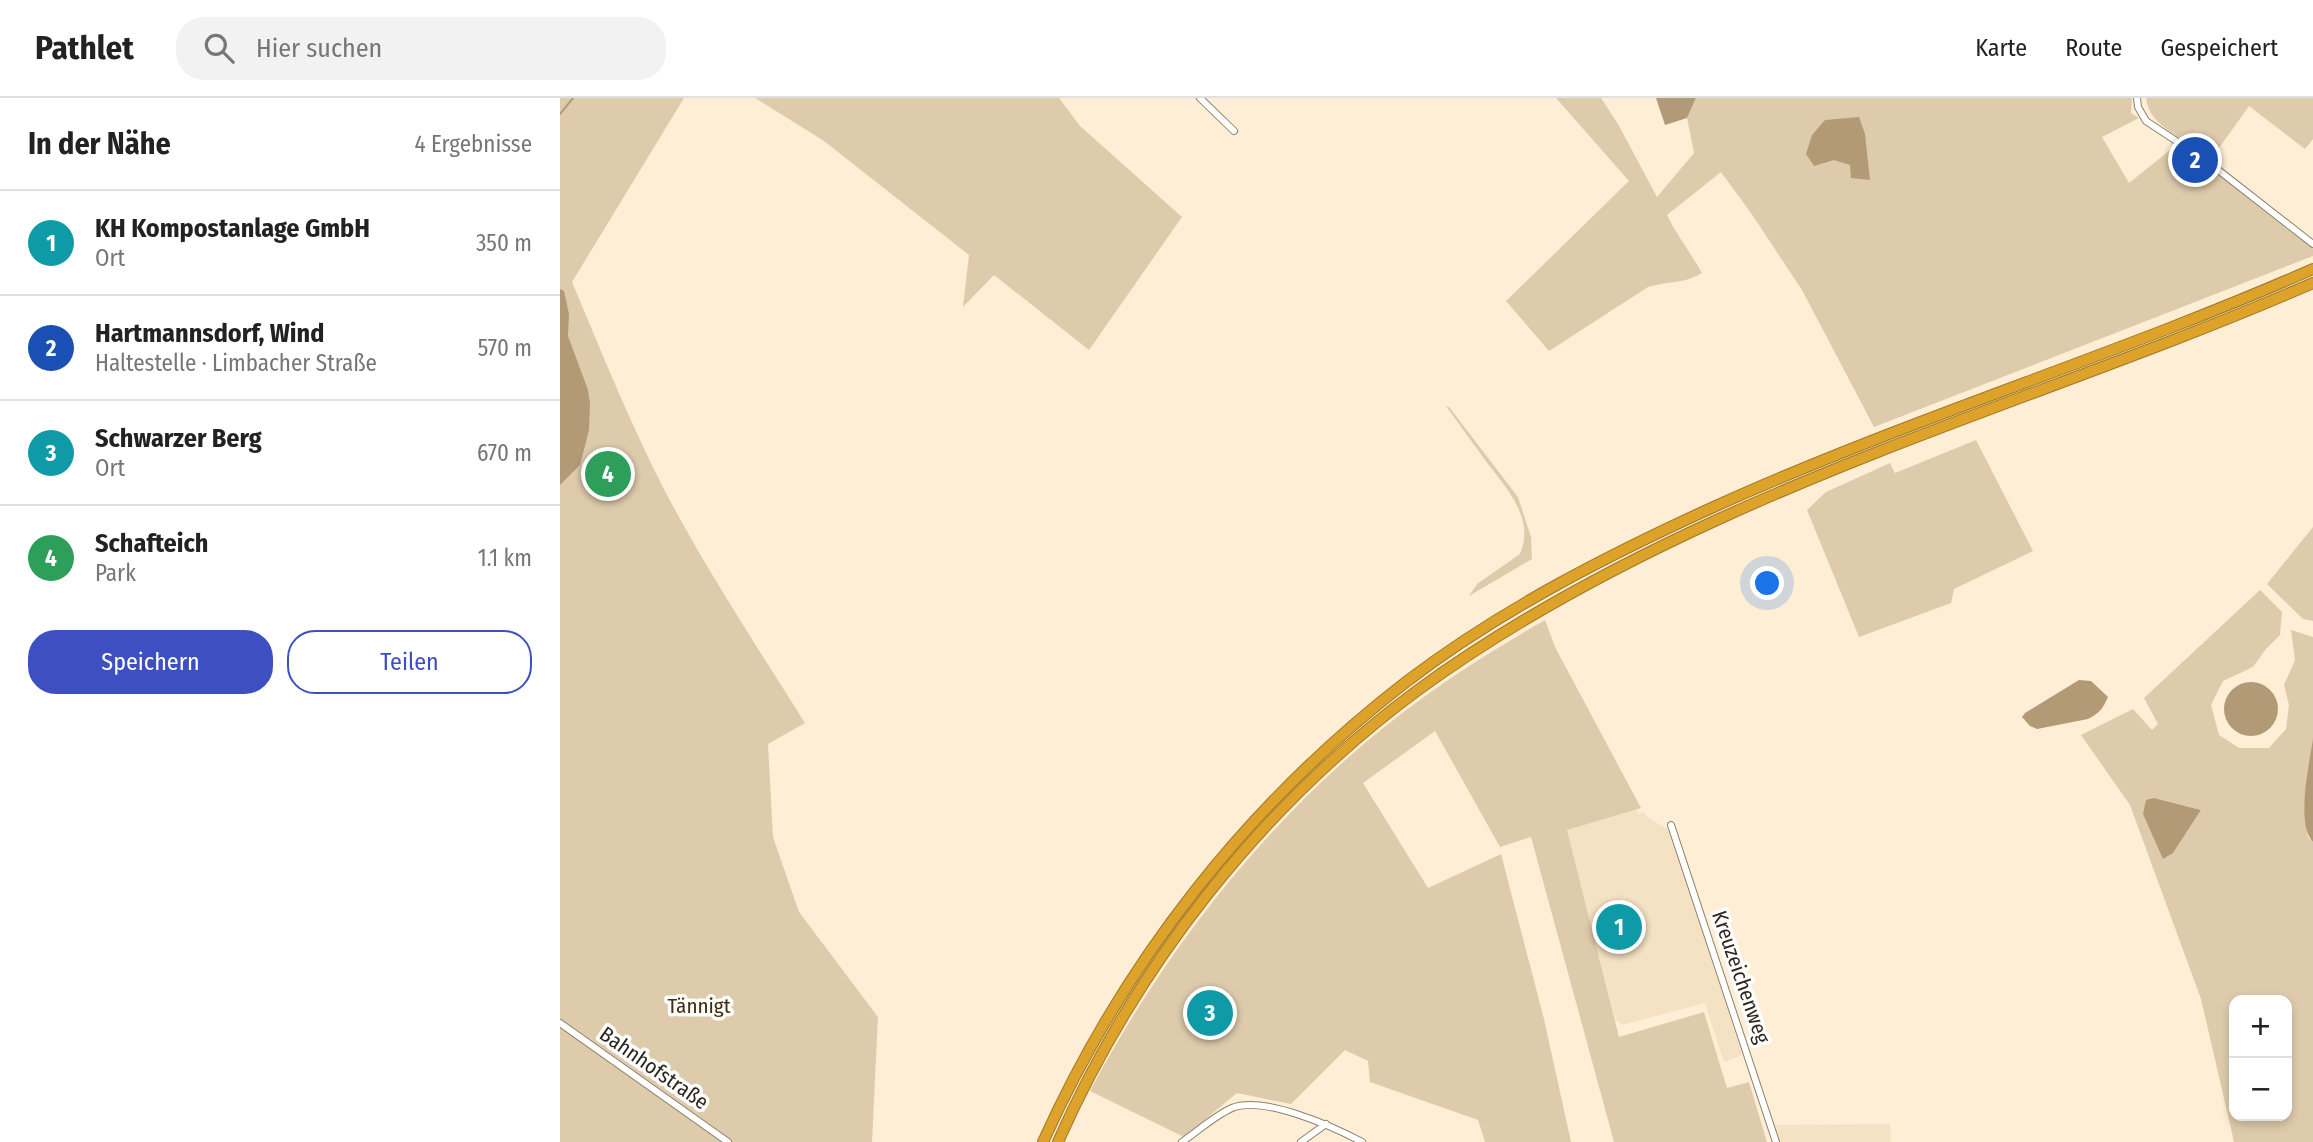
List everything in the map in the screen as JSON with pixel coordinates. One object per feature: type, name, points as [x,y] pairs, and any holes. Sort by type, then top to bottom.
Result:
[{"type":"highway","points":[[1043,1142],[1083,1058],[1131,979],[1185,902],[1227,850],[1308,765],[1408,681],[1454,649],[1594,565],[1719,505],[1831,458],[2127,345],[2312,269]]},
{"type":"highway","points":[[1058,1142],[1095,1066],[1141,986],[1195,909],[1227,870],[1270,822],[1332,761],[1416,692],[1460,661],[1563,597],[1658,547],[1721,518],[1847,465],[2129,358],[2313,283]]},
{"type":"street","points":[[1200,98],[1234,131]]},
{"type":"street","points":[[2137,98],[2138,107],[2146,121],[2208,162],[2313,244]]},
{"type":"street","name":"Kreuzeichenweg","points":[[1671,825],[1776,1142]]},
{"type":"street","name":"Bahnhofstraße","points":[[560,1023],[728,1142]]},
{"type":"street","points":[[1182,1142],[1229,1109],[1240,1105],[1259,1105],[1326,1124],[1363,1142]]},
{"type":"street","points":[[1301,1142],[1326,1124]]},
{"type":"shaded area","points":[[1656,98],[1696,98],[1687,118],[1665,125]]},
{"type":"shaded area","points":[[1859,117],[1865,134],[1870,180],[1851,178],[1850,165],[1834,160],[1814,166],[1806,154],[1812,135],[1825,120]]},
{"type":"shaded area","points":[[560,289],[564,291],[569,314],[568,336],[588,390],[590,404],[589,430],[580,465],[560,485]]},
{"type":"shaded area","points":[[2079,680],[2091,681],[2108,697],[2101,710],[2092,717],[2037,729],[2022,717],[2025,713]]},
{"type":"shaded area","points":[[2251,682],[2270,690],[2278,709],[2270,728],[2251,736],[2232,728],[2224,709],[2232,690]]},
{"type":"shaded area","points":[[2313,738],[2313,842],[2308,833],[2304,807]]},
{"type":"shaded area","points":[[2154,798],[2201,810],[2173,853],[2163,859],[2143,814],[2146,800]]},
{"type":"shaded area","points":[[1636,809],[1638,814],[1643,812],[1669,830],[1742,1055],[1724,1062],[1705,1003],[1622,1025],[1615,1019],[1567,830]]},
{"type":"shaded area","points":[[1890,1124],[1891,1142],[1779,1142],[1775,1125]]},
{"type":"green space","name":"Tännigt","points":[[560,98],[684,98],[572,282],[629,416],[667,495],[717,582],[805,723],[768,744],[773,837],[799,912],[878,1017],[872,1142],[560,1142]]},
{"type":"green space","points":[[755,98],[1059,98],[1080,126],[1182,217],[1089,350],[994,275],[963,307],[969,255],[824,141]]},
{"type":"green space","points":[[1556,98],[1601,98],[1657,197],[1694,153],[1687,118],[1696,98],[2132,98],[2131,113],[2139,118],[2102,137],[2129,183],[2175,146],[2226,181],[2313,249],[2313,256],[1874,427],[1802,290],[1721,172],[1667,215],[1702,273],[1682,281],[1648,287],[1549,351],[1506,301],[1629,181]]},
{"type":"green space","points":[[2146,98],[2313,98],[2313,139],[2305,149],[2249,106],[2212,158],[2162,126],[2154,118]]},
{"type":"green space","points":[[1446,406],[1518,497],[1531,537],[1532,559],[1469,596],[1477,584],[1520,554],[1524,527],[1509,491]]},
{"type":"green space","points":[[1976,440],[2033,551],[1954,589],[1951,603],[1859,637],[1807,510],[1826,492],[1890,463],[1895,473]]},
{"type":"green space","points":[[2313,527],[2313,621],[2303,619],[2267,584]]},
{"type":"green space","points":[[2260,590],[2282,612],[2280,635],[2253,667],[2223,681],[2211,705],[2219,735],[2239,748],[2269,748],[2286,729],[2289,705],[2284,685],[2295,660],[2291,630],[2313,637],[2313,738],[2304,804],[2308,837],[2313,842],[2313,1142],[2234,1142],[2229,1121],[2292,1121],[2292,995],[2229,995],[2229,1120],[2201,999],[2130,805],[2081,735],[2133,709],[2152,730],[2158,724],[2144,698]],"holes":[[[2154,798],[2201,810],[2173,853]]]},
{"type":"green space","points":[[1545,620],[1555,647],[1641,808],[1567,830],[1619,1037],[1704,1012],[1727,1088],[1749,1082],[1767,1142],[1614,1142],[1531,837],[1500,847],[1435,731],[1363,783],[1428,888],[1501,854],[1544,1019],[1571,1142],[1485,1142],[1478,1120],[1370,1082],[1368,1061],[1345,1050],[1291,1104],[1237,1093],[1184,1137],[1090,1091],[1157,978],[1236,873],[1280,824],[1326,777],[1376,734],[1457,674]]},
{"type":"waterway","points":[[560,114],[573,98]]},
{"type":"place","name":"Hartmannsdorf, Wind","points":[[2195,160]]},
{"type":"place","name":"Schafteich","points":[[608,474]]},
{"type":"place","name":"KH Kompostanlage GmbH","points":[[1619,927]]},
{"type":"place","name":"Schwarzer Berg","points":[[1210,1013]]}]
